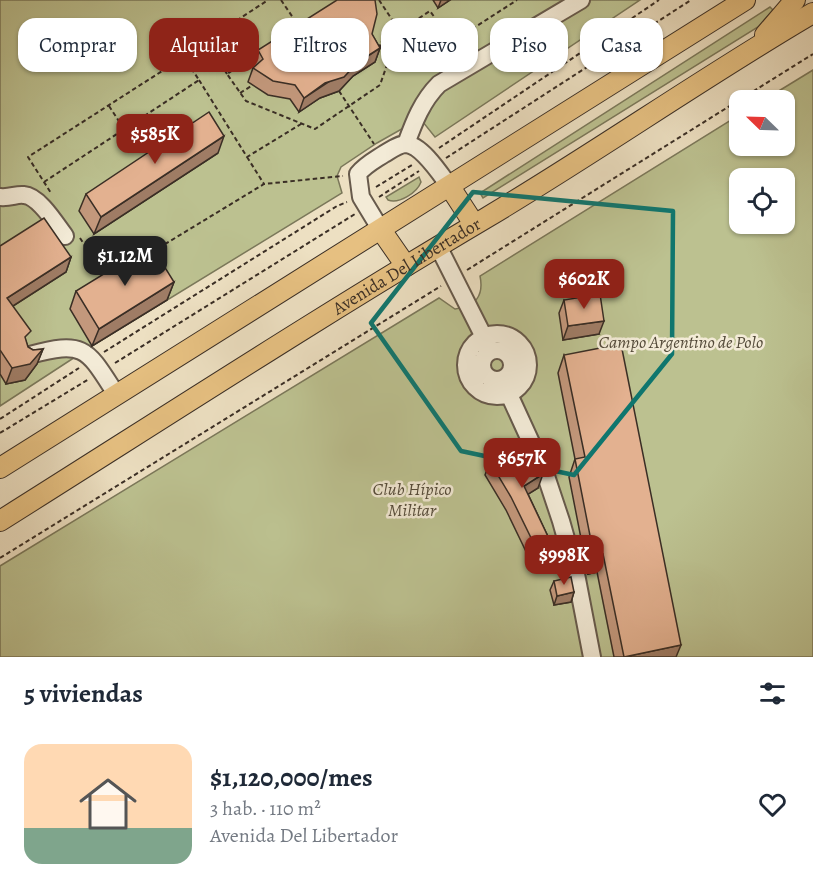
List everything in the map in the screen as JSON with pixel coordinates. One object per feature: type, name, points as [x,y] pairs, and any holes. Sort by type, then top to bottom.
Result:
[{"type":"main road","points":[[0,468],[745,0]]},
{"type":"main road","points":[[756,47],[795,0]]},
{"type":"main road","name":"Avenida Del Libertador","points":[[0,521],[813,13]]},
{"type":"main road","points":[[450,187],[474,224]]},
{"type":"main road","points":[[381,230],[405,266]]},
{"type":"lane","points":[[406,144],[417,114],[428,95],[439,84],[581,0]]},
{"type":"lane","points":[[381,230],[364,201],[358,174],[382,155],[406,144],[414,147],[429,160],[450,187]]},
{"type":"lane","points":[[0,197],[11,198],[21,194],[35,198],[70,233]]},
{"type":"lane","points":[[438,246],[487,344]]},
{"type":"lane","points":[[493,333],[513,337],[518,356],[528,362],[528,372],[524,382],[517,389],[505,387],[489,396],[480,392],[475,374],[465,365],[474,343],[487,344],[493,333]]},
{"type":"lane","points":[[30,355],[59,347],[73,347],[86,354],[97,366],[116,394]]},
{"type":"lane","points":[[505,387],[544,473],[561,521],[578,584],[592,657]]},
{"type":"path","points":[[268,0],[207,40],[246,101],[315,129],[380,85],[384,72]]},
{"type":"path","points":[[281,0],[293,18]]},
{"type":"path","points":[[478,25],[517,0]]},
{"type":"path","points":[[0,419],[97,366],[429,160],[658,0]]},
{"type":"path","points":[[0,433],[337,206],[364,201],[416,172],[429,160],[448,157],[691,0]]},
{"type":"path","points":[[374,7],[380,1],[391,18]]},
{"type":"path","points":[[418,18],[430,10],[436,18]]},
{"type":"path","points":[[227,74],[262,51]]},
{"type":"path","points":[[0,558],[813,54]]},
{"type":"path","points":[[57,201],[28,157],[184,57],[264,184]]},
{"type":"path","points":[[44,182],[200,80]]},
{"type":"path","points":[[240,93],[258,81]]},
{"type":"path","points":[[339,91],[382,155]]},
{"type":"path","points":[[109,105],[124,129]]},
{"type":"path","points":[[247,157],[301,123]]},
{"type":"path","points":[[146,256],[264,184],[358,174]]},
{"type":"path","points":[[70,233],[106,279]]},
{"type":"highlighted area","points":[[473,192],[673,211],[672,354],[574,475],[461,451],[371,323]]},
{"type":"green space","points":[[0,0],[640,0],[613,18],[580,18],[580,40],[568,48],[568,18],[490,18],[490,72],[532,72],[435,137],[423,122],[407,126],[377,143],[341,167],[337,176],[342,193],[92,346],[0,406]]},
{"type":"green space","points":[[770,7],[773,10],[758,27],[483,198],[480,193]]},
{"type":"green space","points":[[813,70],[813,657],[0,657],[0,566],[439,298],[455,309],[473,303],[481,289],[480,276],[729,121],[729,156],[795,156],[795,90],[780,90]]},
{"type":"green space","points":[[419,177],[421,182],[412,194],[402,199],[388,200],[386,197]]},
{"type":"building","points":[[337,0],[375,0],[377,14],[372,34],[380,48],[369,55],[369,18],[309,18]]},
{"type":"building","points":[[271,42],[271,72],[349,72],[344,77],[325,83],[304,98],[295,85],[273,81],[259,72],[259,63],[263,59],[259,49]]},
{"type":"building","points":[[209,112],[224,136],[101,217],[86,194]]},
{"type":"building","points":[[44,218],[71,257],[7,298],[31,331],[25,337],[28,347],[33,350],[43,349],[30,364],[12,368],[0,350],[0,246]]},
{"type":"building","points":[[151,245],[174,282],[99,329],[76,291]]},
{"type":"building","points":[[600,294],[604,321],[568,326],[564,300]]},
{"type":"building","points":[[621,344],[681,645],[624,657],[603,554],[594,556],[575,459],[585,457],[564,355]]},
{"type":"building","points":[[524,441],[543,474],[524,486],[552,545],[538,552],[511,497],[490,462]]},
{"type":"building","points":[[571,577],[574,592],[557,596],[554,581]]},
{"type":"park label","name":"Campo Argentino de Polo","points":[[681,342]]},
{"type":"park label","name":"Club Hípico Militar","points":[[412,499]]}]
